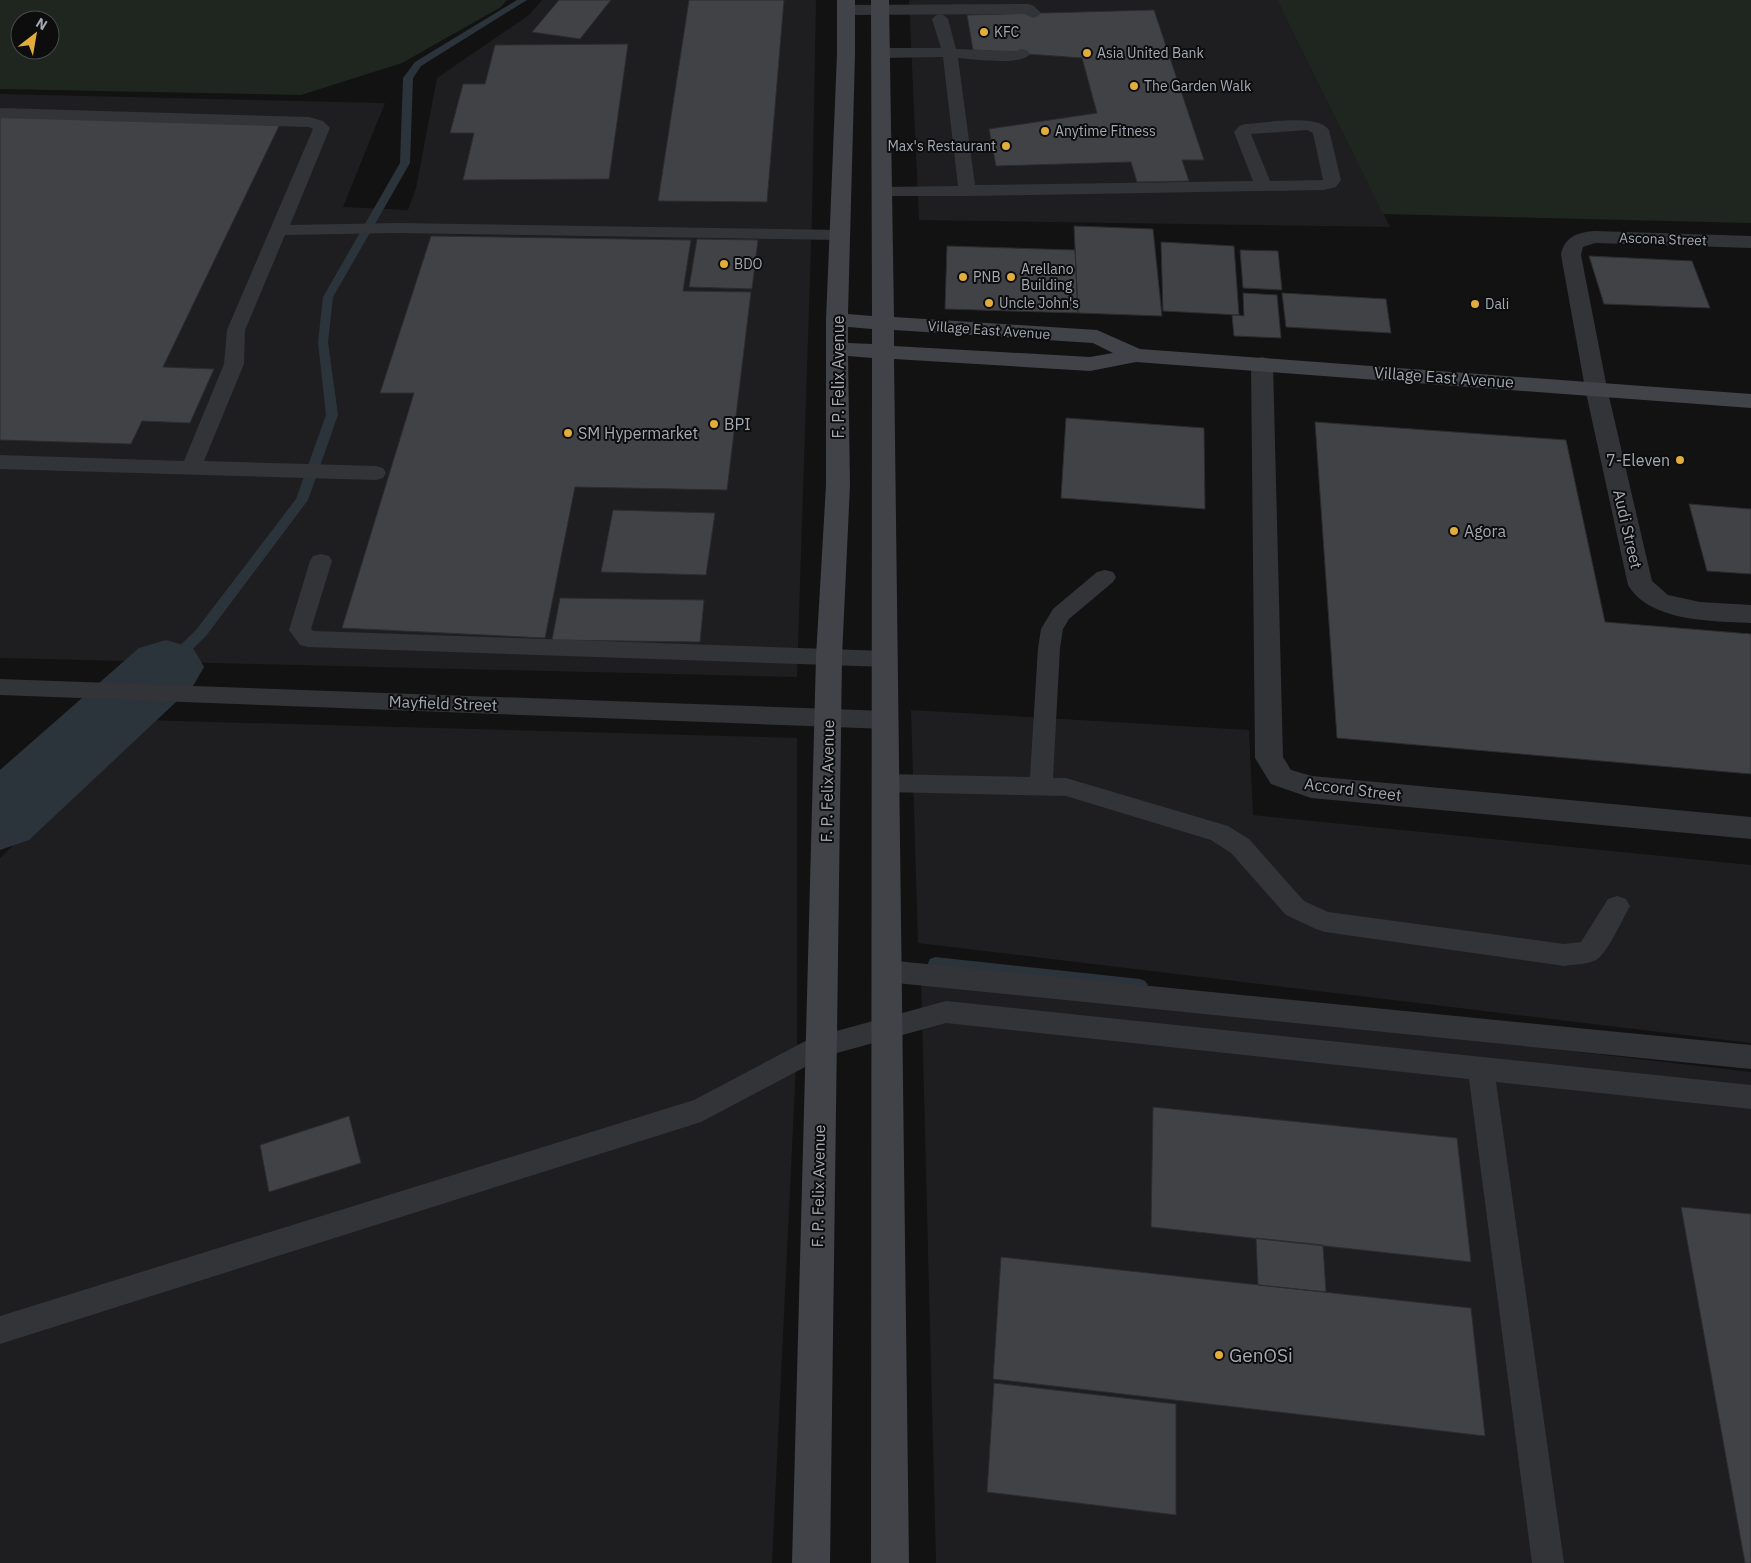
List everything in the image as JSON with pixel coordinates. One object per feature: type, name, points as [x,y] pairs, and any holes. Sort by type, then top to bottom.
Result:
[{"type":"main road","name":"F. P. Felix Avenue","points":[[811,1563],[828,657],[838,485],[837,334],[846,5]]},
{"type":"main road","points":[[881,5],[890,1563]]},
{"type":"main road","points":[[961,355],[962,329]]},
{"type":"main road","name":"Village East Avenue","points":[[883,337],[962,329],[1097,337],[1136,355]]},
{"type":"main road","name":"Village East Avenue","points":[[837,334],[883,337],[961,355],[1090,364],[1136,355],[1751,401]]},
{"type":"street","name":"Ascona Street","points":[[1576,241],[1596,237],[1751,242]]},
{"type":"street","name":"Audi Street","points":[[1576,241],[1572,247],[1572,255],[1596,388],[1640,585],[1660,602],[1700,611],[1751,614]]},
{"type":"street","name":"Accord Street","points":[[1262,364],[1269,758],[1281,777],[1311,787],[1751,828]]},
{"type":"lane","points":[[846,5],[963,10],[1016,8],[1029,9],[1033,13]]},
{"type":"lane","points":[[940,19],[950,53],[967,191]]},
{"type":"lane","points":[[882,53],[950,53],[1017,56],[1022,54]]},
{"type":"lane","points":[[0,113],[317,124],[322,128],[236,330],[234,364],[192,467]]},
{"type":"lane","points":[[882,192],[967,191],[1264,185],[1330,183],[1332,180],[1321,130],[1309,125],[1245,129],[1242,132],[1264,185]]},
{"type":"lane","points":[[277,230],[397,228],[840,235]]},
{"type":"lane","points":[[0,462],[376,472]]},
{"type":"lane","points":[[321,561],[300,630],[308,639],[886,659]]},
{"type":"lane","points":[[1040,786],[1049,648],[1052,629],[1061,614],[1105,577]]},
{"type":"lane","name":"Mayfield Street","points":[[0,687],[886,720]]},
{"type":"lane","points":[[885,783],[1074,788],[1219,833],[1240,846],[1294,908],[1326,922],[1564,956],[1588,952],[1594,946],[1618,906]]},
{"type":"lane","points":[[886,971],[1751,1057]]},
{"type":"lane","points":[[0,1330],[701,1110],[820,1046],[946,1012],[1751,1097]]},
{"type":"lane","points":[[1481,1069],[1548,1563]]},
{"type":"shaded area","points":[[0,0],[507,0],[501,7],[402,63],[301,95],[0,89]]},
{"type":"shaded area","points":[[542,0],[816,0],[812,215],[797,677],[0,658],[0,94],[385,103],[343,207],[408,210],[416,188],[437,78],[529,15]]},
{"type":"shaded area","points":[[909,0],[1277,0],[1390,227],[919,220]]},
{"type":"shaded area","points":[[1277,0],[1751,0],[1751,223],[1383,214]]},
{"type":"shaded area","points":[[911,710],[1249,730],[1253,815],[1751,865],[1751,1043],[918,943]]},
{"type":"shaded area","points":[[142,720],[797,738],[797,1045],[772,1563],[0,1563],[0,858]]},
{"type":"shaded area","points":[[921,976],[1751,1072],[1751,1563],[936,1563]]},
{"type":"building","points":[[559,0],[611,0],[580,39],[532,32]]},
{"type":"building","points":[[689,0],[784,0],[767,202],[658,201]]},
{"type":"building","name":"The Garden Walk","points":[[1154,10],[1204,160],[1182,160],[1189,181],[1137,182],[1131,162],[996,166],[989,129],[1097,113],[1082,58],[973,50],[967,15]]},
{"type":"building","points":[[628,44],[609,179],[463,180],[474,133],[450,133],[463,84],[485,84],[495,45]]},
{"type":"building","points":[[0,117],[280,124],[163,367],[214,369],[190,423],[142,421],[131,444],[0,440]]},
{"type":"building","points":[[1074,226],[1153,229],[1162,316],[1078,313]]},
{"type":"building","name":"SM Hypermarket","points":[[431,236],[691,240],[683,291],[751,292],[727,490],[575,487],[545,638],[342,628],[414,393],[380,393]]},
{"type":"building","name":"BDO","points":[[697,239],[758,240],[752,289],[689,287]]},
{"type":"building","points":[[1161,242],[1234,246],[1239,315],[1163,311]]},
{"type":"building","name":"Arellano Building","points":[[947,246],[1075,250],[1078,313],[945,309]]},
{"type":"building","points":[[1240,250],[1278,251],[1282,290],[1243,288]]},
{"type":"building","points":[[1589,256],[1692,261],[1710,308],[1604,304]]},
{"type":"building","points":[[1243,293],[1277,295],[1281,338],[1234,336],[1232,315],[1244,316]]},
{"type":"building","points":[[1282,293],[1386,299],[1391,333],[1286,327]]},
{"type":"building","points":[[1066,418],[1204,428],[1205,509],[1061,498]]},
{"type":"building","name":"Agora","points":[[1315,422],[1566,440],[1605,622],[1751,634],[1751,774],[1337,738]]},
{"type":"building","points":[[1689,504],[1751,509],[1751,574],[1707,571]]},
{"type":"building","points":[[613,510],[715,513],[706,575],[601,572]]},
{"type":"building","points":[[560,598],[704,600],[700,642],[552,640]]},
{"type":"building","points":[[1153,1107],[1457,1138],[1471,1262],[1151,1227]]},
{"type":"building","points":[[349,1116],[361,1163],[269,1192],[260,1145]]},
{"type":"building","points":[[1681,1207],[1751,1214],[1751,1563],[1745,1563]]},
{"type":"building","points":[[1256,1238],[1323,1245],[1326,1292],[1258,1285]]},
{"type":"building","points":[[1001,1257],[1471,1308],[1485,1436],[993,1379]]},
{"type":"building","points":[[994,1383],[1176,1404],[1176,1515],[987,1492]]},
{"type":"waterway","points":[[166,667],[201,633],[302,500],[332,415],[323,342],[328,297],[405,163],[408,78],[418,64],[523,0]]},
{"type":"waterway","points":[[0,818],[166,667]]},
{"type":"waterway","points":[[935,963],[1140,985]]},
{"type":"place","name":"KFC","points":[[984,32]]},
{"type":"place","name":"Asia United Bank","points":[[1087,53]]},
{"type":"place","name":"The Garden Walk","points":[[1134,86]]},
{"type":"place","name":"Anytime Fitness","points":[[1045,131]]},
{"type":"place","name":"Max's Restaurant","points":[[1006,146]]},
{"type":"place","name":"BDO","points":[[724,264]]},
{"type":"place","name":"PNB","points":[[963,277]]},
{"type":"place","name":"Arellano Building","points":[[1011,277]]},
{"type":"place","name":"Uncle John's","points":[[989,303]]},
{"type":"place","name":"Dali","points":[[1475,304]]},
{"type":"place","name":"BPI","points":[[714,424]]},
{"type":"place","name":"SM Hypermarket","points":[[568,433]]},
{"type":"place","name":"7-Eleven","points":[[1680,460]]},
{"type":"place","name":"Agora","points":[[1454,531]]},
{"type":"place","name":"GenOSi","points":[[1219,1355]]}]
